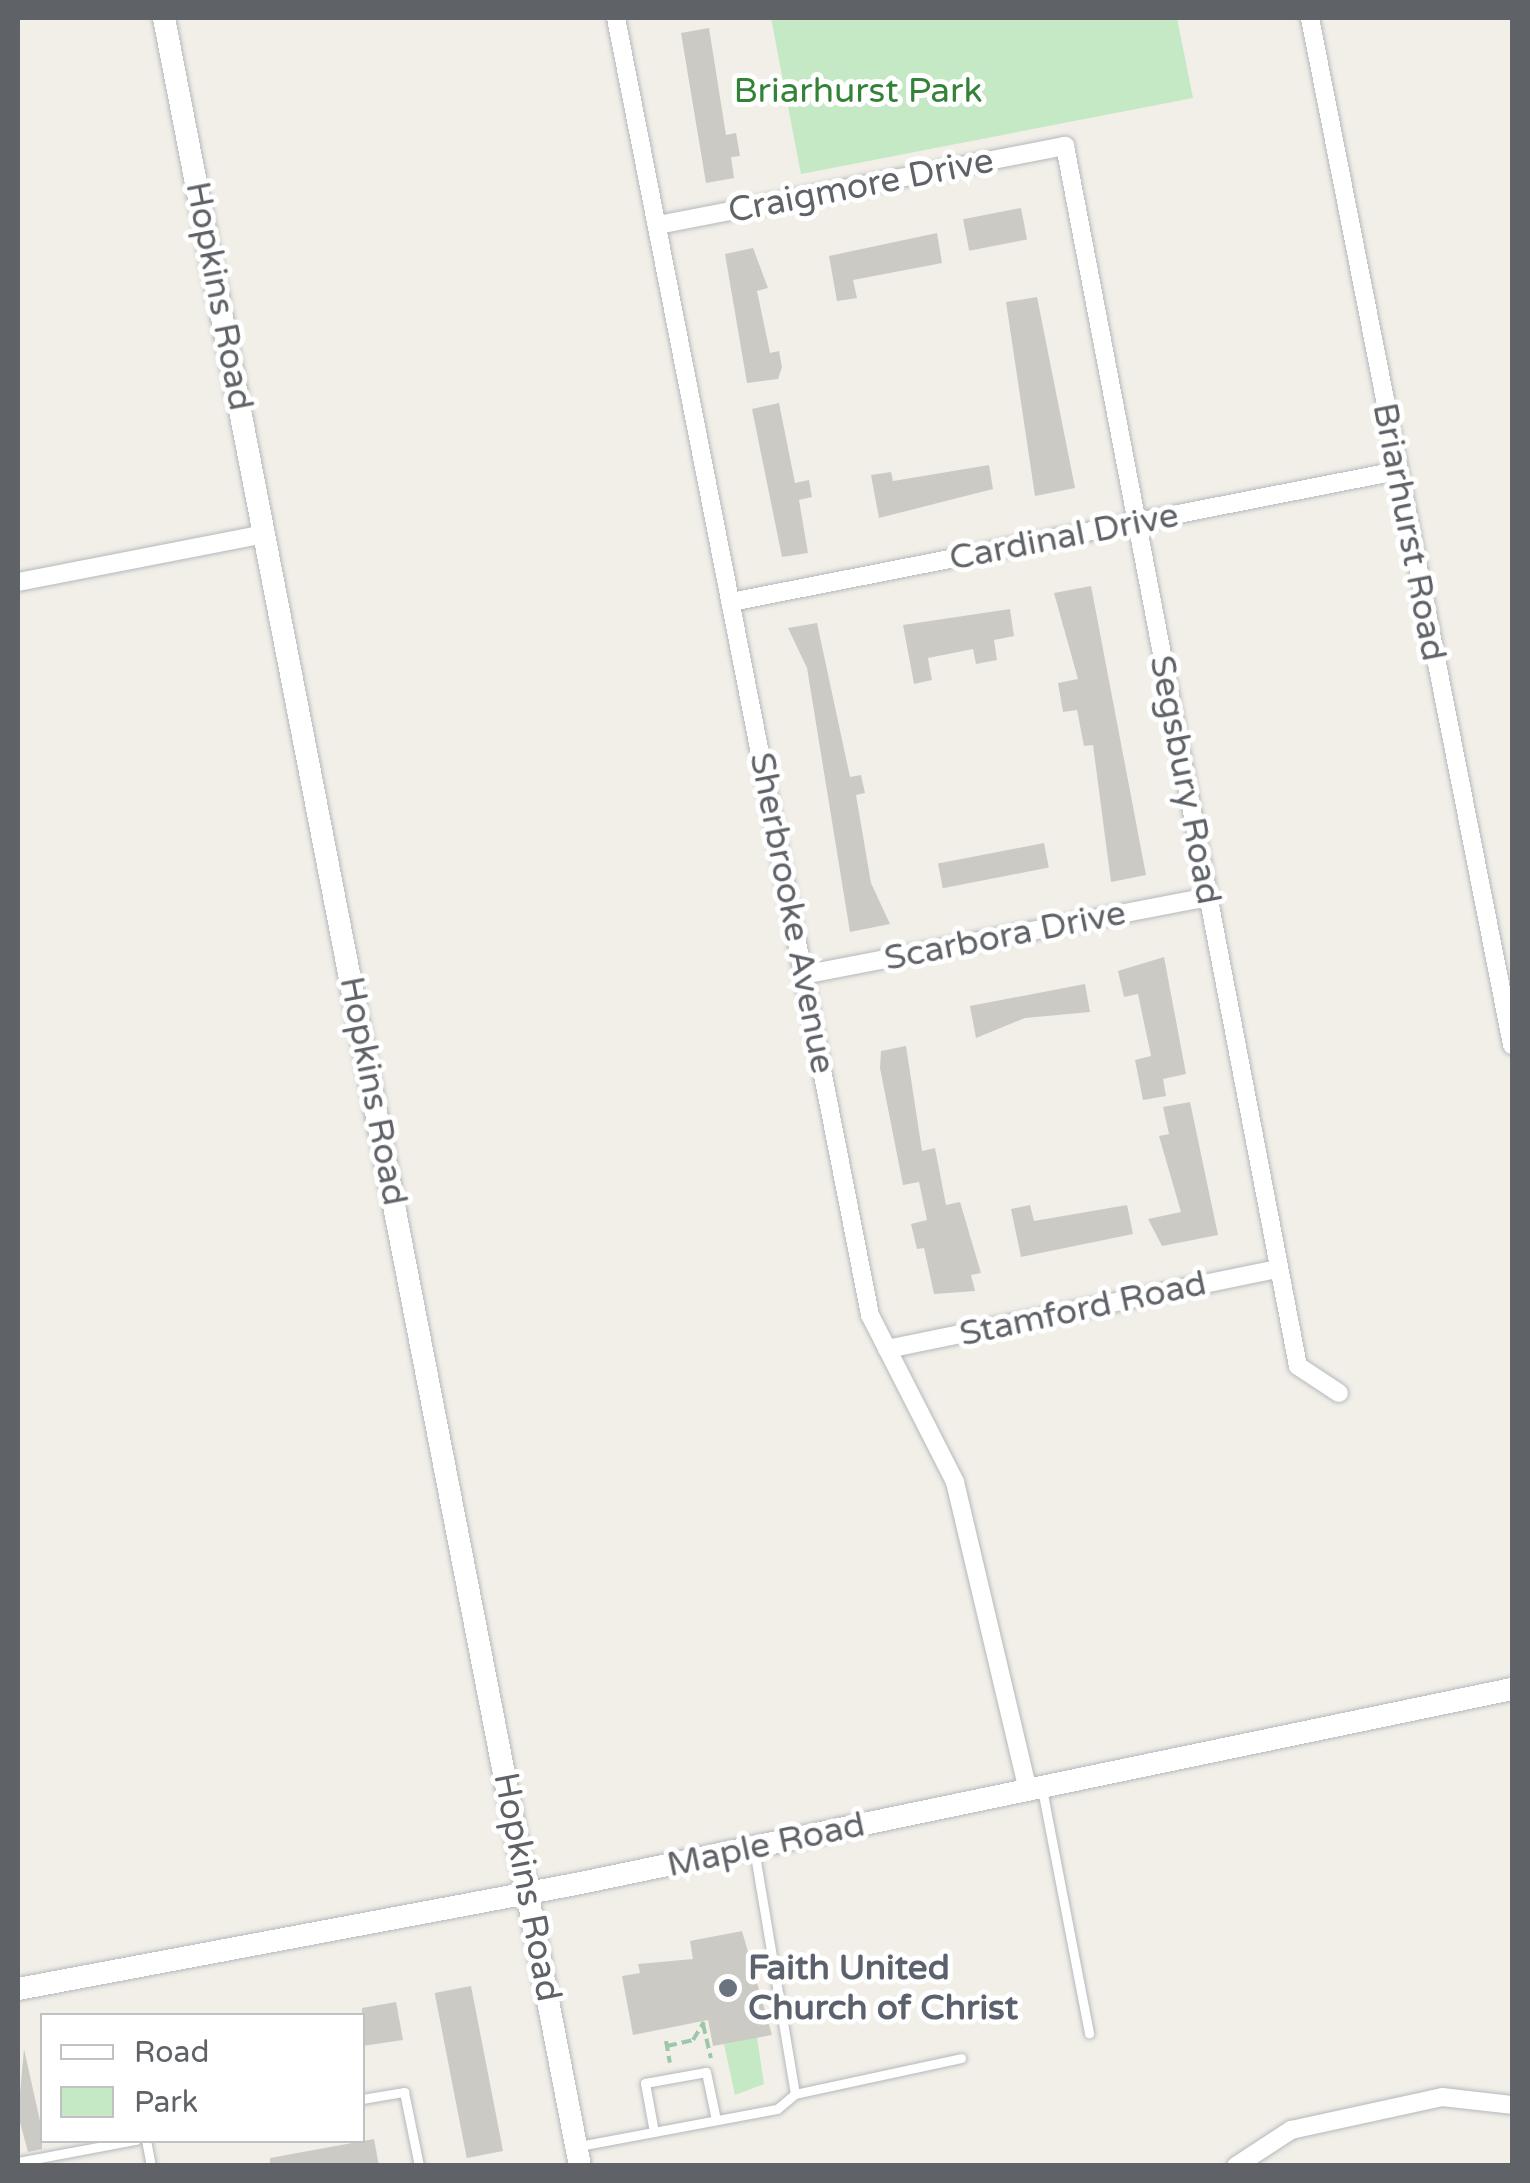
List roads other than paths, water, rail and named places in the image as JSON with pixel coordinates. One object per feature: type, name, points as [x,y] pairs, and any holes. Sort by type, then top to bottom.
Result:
[{"type":"street","name":"Hopkins Road","points":[[164,18],[578,2156]]},
{"type":"street","name":"Sherbrooke Avenue","points":[[616,18],[870,1315],[956,1482],[1034,1788]]},
{"type":"street","name":"Briarhurst Road","points":[[1310,18],[1512,1045]]},
{"type":"street","name":"Craigmore Drive","points":[[658,225],[1065,146]]},
{"type":"street","name":"Segsbury Road","points":[[1065,146],[1298,1366],[1339,1393]]},
{"type":"street","name":"Cardinal Drive","points":[[731,602],[1397,471]]},
{"type":"street","points":[[18,582],[266,534]]},
{"type":"street","name":"Scarbora Drive","points":[[803,975],[1208,897]]},
{"type":"street","name":"Stamford Road","points":[[887,1349],[1278,1269]]},
{"type":"street","name":"Maple Road","points":[[18,1989],[529,1894],[1512,1689]]},
{"type":"street","points":[[1236,2166],[1291,2130],[1424,2101],[1512,2105]]},
{"type":"lane","points":[[1034,1788],[1089,2034]]},
{"type":"lane","points":[[754,1847],[795,2094]]},
{"type":"lane","points":[[578,2156],[654,2132],[777,2109],[795,2094],[961,2058]]},
{"type":"lane","points":[[654,2132],[645,2083],[706,2072],[716,2120]]},
{"type":"lane","points":[[365,2098],[404,2092],[418,2166]]},
{"type":"lane","points":[[18,2162],[120,2143]]},
{"type":"place","name":"Faith United Church of Christ","points":[[728,1988]]},
{"type":"park label","name":"Briarhurst Park","points":[[858,91]]}]
